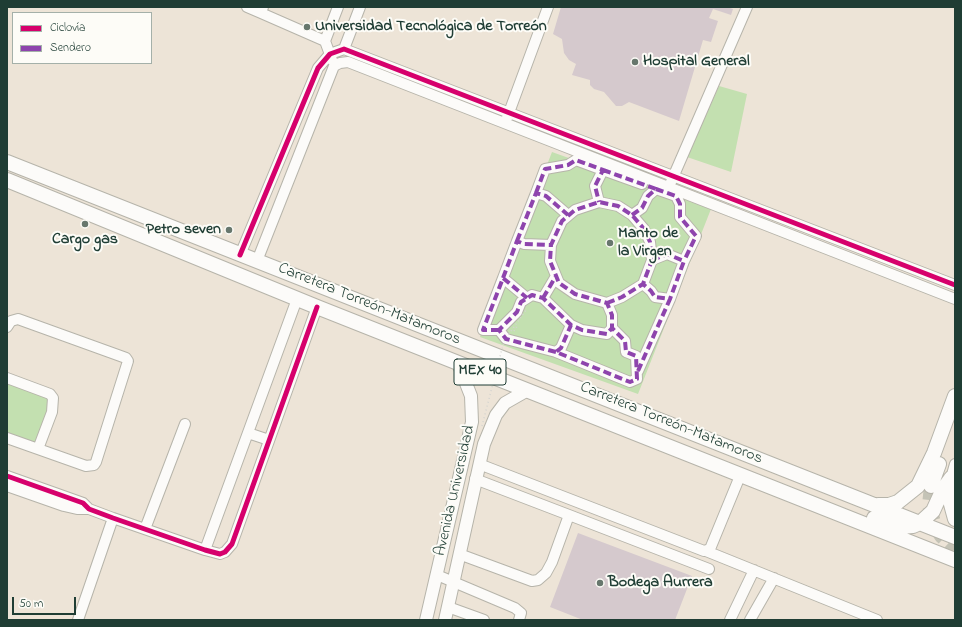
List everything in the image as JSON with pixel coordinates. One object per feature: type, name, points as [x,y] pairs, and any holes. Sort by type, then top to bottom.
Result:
[{"type":"highway","name":"Carretera Torreón-Matamoros","points":[[7,162],[955,537]]},
{"type":"highway","name":"MEX 40","points":[[7,180],[458,364],[955,560]]},
{"type":"highway","points":[[876,505],[889,505],[898,502],[918,486],[934,454],[955,396]]},
{"type":"highway","points":[[931,486],[955,423]]},
{"type":"highway","points":[[951,478],[949,496],[955,519]]},
{"type":"highway","points":[[786,494],[798,493],[810,495],[900,527],[913,526],[920,523],[933,511],[943,489],[951,478]]},
{"type":"main road","name":"Avenida Universidad","points":[[426,620],[470,431],[472,408],[466,380],[458,364]]},
{"type":"main road","name":"Avenida Universidad","points":[[444,620],[484,444],[496,415],[505,403],[526,391]]},
{"type":"main road","points":[[454,496],[471,500]]},
{"type":"street","points":[[247,7],[262,10],[325,41]]},
{"type":"street","points":[[257,261],[334,66],[325,41],[338,7]]},
{"type":"street","points":[[344,49],[360,7]]},
{"type":"street","points":[[504,124],[548,7]]},
{"type":"street","points":[[669,188],[747,7]]},
{"type":"street","points":[[240,254],[318,68],[330,54],[337,50],[344,49],[955,285]]},
{"type":"street","points":[[334,66],[345,62],[352,64],[955,299]]},
{"type":"street","points":[[596,159],[600,148]]},
{"type":"street","points":[[499,330],[506,339],[556,352],[630,382],[637,378],[638,372],[670,299],[684,261],[696,236],[680,217],[680,204],[676,196],[576,160],[568,165],[545,169],[483,330],[499,330],[517,312],[521,302],[532,295],[543,298],[571,325],[582,330],[606,334],[612,328]]},
{"type":"street","points":[[599,202],[595,186],[603,170]]},
{"type":"street","points":[[632,215],[642,208],[648,196],[656,189]]},
{"type":"street","points":[[536,193],[546,196],[568,215]]},
{"type":"street","points":[[599,202],[618,206],[632,215],[644,229],[650,242],[652,260],[643,284],[622,297],[607,303],[591,300],[575,294],[560,283],[550,261],[551,245],[557,230],[568,215],[575,210],[599,202]]},
{"type":"street","points":[[517,241],[524,244],[551,245]]},
{"type":"street","points":[[845,255],[849,244]]},
{"type":"street","points":[[652,260],[667,254],[684,261]]},
{"type":"street","points":[[543,298],[556,276]]},
{"type":"street","points":[[503,278],[527,298]]},
{"type":"street","points":[[643,284],[651,291],[654,297],[670,299]]},
{"type":"street","points":[[205,550],[297,299]]},
{"type":"street","points":[[607,303],[612,315],[612,328],[624,341],[626,352],[636,356],[638,372]]},
{"type":"street","points":[[7,476],[83,503],[89,508],[113,518],[205,550],[220,554],[225,552],[232,544],[317,307]]},
{"type":"street","points":[[7,326],[11,321],[18,319],[128,359],[94,465],[86,466],[7,438]]},
{"type":"street","points":[[556,352],[561,348],[571,325]]},
{"type":"street","points":[[7,378],[50,394],[53,398],[52,412],[38,449]]},
{"type":"street","points":[[145,529],[185,424]]},
{"type":"street","points":[[248,432],[269,440]]},
{"type":"street","points":[[479,464],[706,551],[878,620]]},
{"type":"street","points":[[951,478],[955,464]]},
{"type":"street","points":[[706,551],[710,550],[740,476]]},
{"type":"street","points":[[475,479],[709,570]]},
{"type":"street","points":[[7,486],[64,506],[77,509],[89,508]]},
{"type":"street","points":[[459,554],[532,581],[538,580],[546,574],[552,562],[569,515]]},
{"type":"street","points":[[78,620],[113,518]]},
{"type":"street","points":[[730,620],[754,570]]},
{"type":"street","points":[[437,575],[519,610],[521,616],[519,620]]},
{"type":"street","points":[[750,620],[774,578]]},
{"type":"street","points":[[448,607],[484,620]]},
{"type":"path","points":[[482,426],[504,341],[526,310]]},
{"type":"green space","points":[[719,86],[747,94],[731,172],[687,157]]},
{"type":"green space","points":[[552,152],[711,209],[638,394],[480,337]]},
{"type":"green space","points":[[7,381],[52,399],[38,447],[7,436]]},
{"type":"building","name":"Hospital General","points":[[561,7],[727,7],[733,9],[731,15],[713,9],[709,18],[718,21],[711,42],[703,40],[679,121],[629,102],[622,106],[616,106],[604,92],[594,89],[590,85],[590,80],[572,75],[576,64],[569,60],[564,53],[562,39],[553,34]]},
{"type":"building","points":[[578,533],[692,576],[675,620],[583,620],[550,607]]},
{"type":"tunnel","points":[[931,486],[929,505],[935,526],[941,536],[955,549]]},
{"type":"marked path","points":[[536,193],[545,169],[568,165],[576,160],[603,170],[595,186],[599,202]]},
{"type":"marked path","points":[[603,170],[656,189]]},
{"type":"marked path","points":[[632,215],[642,208],[648,196],[656,189],[676,196],[680,204],[680,217],[696,236],[684,261]]},
{"type":"marked path","points":[[517,241],[536,193],[546,196],[568,215]]},
{"type":"marked path","points":[[607,303],[622,297],[643,284],[652,260],[650,242],[644,229],[632,215],[618,206],[599,202],[575,210],[562,221],[551,245],[550,261],[559,283],[575,294],[607,303],[612,315],[612,328],[625,341],[626,352],[636,356],[637,379],[630,382],[556,352],[561,348],[571,325],[582,330],[607,334],[612,328]]},
{"type":"marked path","points":[[503,278],[517,241],[524,244],[551,245]]},
{"type":"marked path","points":[[652,260],[667,254],[684,261],[670,299]]},
{"type":"marked path","points":[[543,298],[556,276]]},
{"type":"marked path","points":[[499,330],[483,330],[503,278],[527,298]]},
{"type":"marked path","points":[[638,371],[670,299],[655,297],[643,284]]},
{"type":"marked path","points":[[556,352],[506,339],[499,330],[517,312],[521,302],[532,295],[543,298],[571,325]]},
{"type":"cycle path","points":[[240,255],[318,68],[330,54],[344,49],[955,285]]},
{"type":"cycle path","points":[[7,476],[83,503],[89,509],[113,518],[205,550],[220,554],[225,552],[232,544],[317,307]]},
{"type":"place","name":"Universidad Tecnológica de Torreón","points":[[307,27]]},
{"type":"place","name":"Hospital General","points":[[635,62]]},
{"type":"place","name":"Cargo gas","points":[[85,224]]},
{"type":"place","name":"Petro seven","points":[[229,230]]},
{"type":"place","name":"Manto de la Virgen","points":[[610,243]]},
{"type":"place","name":"Bodega Aurrera","points":[[600,583]]}]
